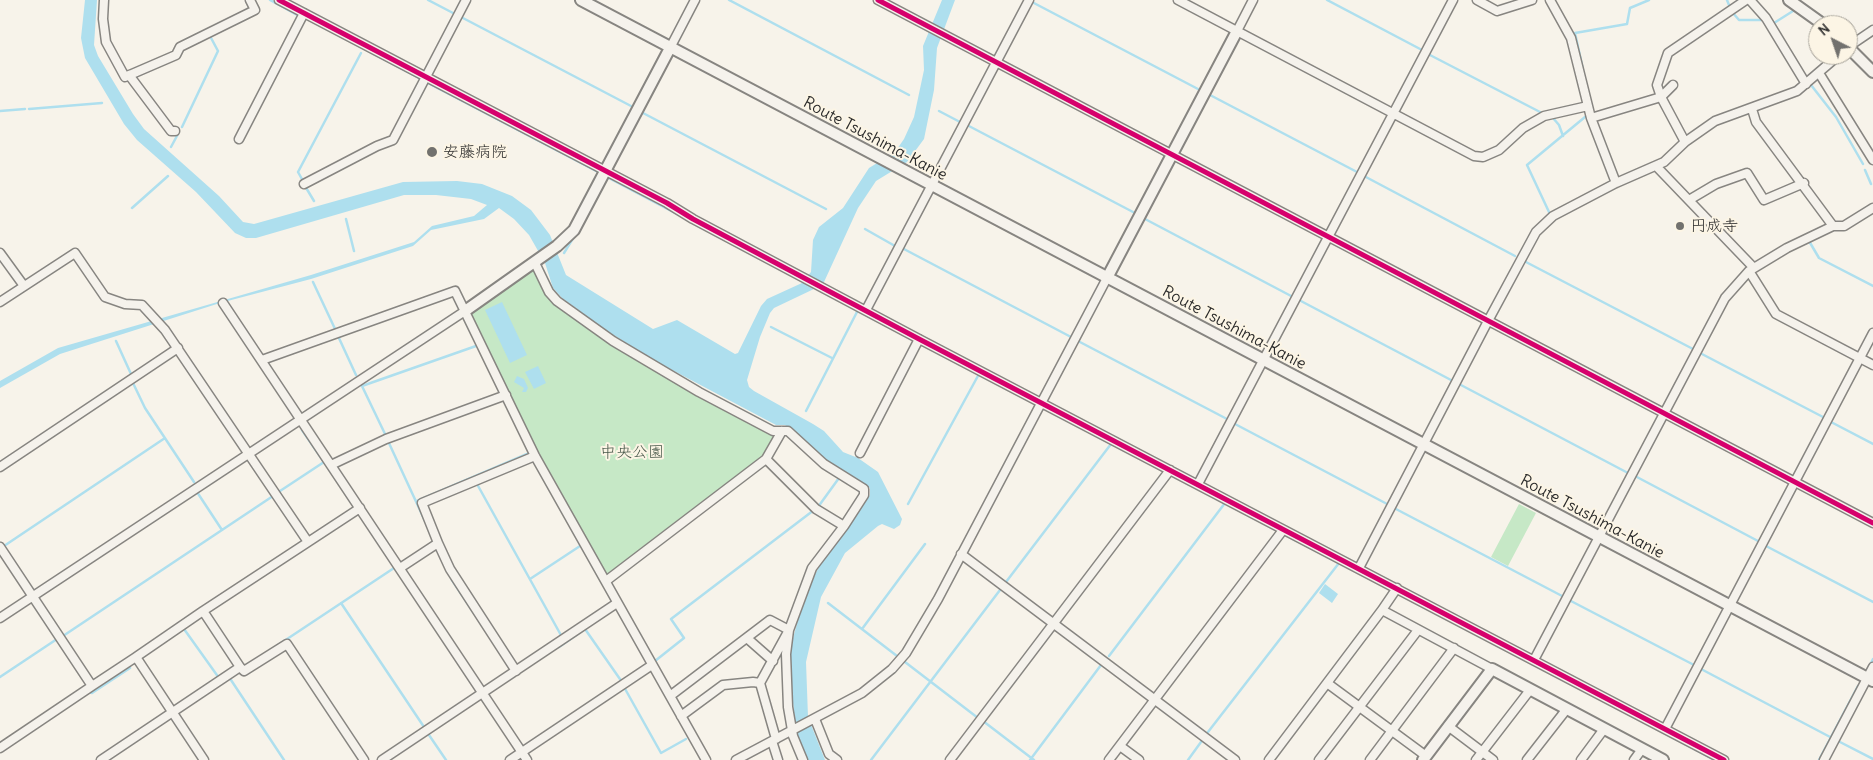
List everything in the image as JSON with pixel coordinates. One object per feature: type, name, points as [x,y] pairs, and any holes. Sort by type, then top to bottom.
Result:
[{"type":"main road","name":"Route Tsushima-Kanie","points":[[581,0],[1870,680]]},
{"type":"main road","points":[[1789,0],[1810,15]]},
{"type":"main road","points":[[1107,278],[1237,31]]},
{"type":"main road","points":[[465,311],[538,261],[574,230],[670,48]]},
{"type":"main road","points":[[1858,57],[1873,72]]},
{"type":"main road","points":[[1424,758],[1492,669],[1663,760]]},
{"type":"street","points":[[104,0],[103,19],[106,42],[125,77],[176,55],[180,47],[255,10],[250,0]]},
{"type":"street","points":[[279,0],[426,77],[603,174],[1041,402],[1168,472],[1198,484],[1282,532],[1359,568],[1396,590],[1724,760]]},
{"type":"street","points":[[304,184],[377,146],[394,140],[466,0]]},
{"type":"street","points":[[670,48],[695,0]]},
{"type":"street","points":[[878,0],[1873,523]]},
{"type":"street","points":[[866,310],[1029,0]]},
{"type":"street","points":[[1178,0],[1474,156],[1483,157],[1499,150],[1523,128],[1544,116],[1588,106]]},
{"type":"street","points":[[1237,31],[1253,0]]},
{"type":"street","points":[[1198,484],[1453,0]]},
{"type":"street","points":[[1476,0],[1497,11],[1532,0]]},
{"type":"street","points":[[1550,0],[1571,38],[1591,118],[1616,183]]},
{"type":"street","points":[[1685,142],[1661,97],[1657,85],[1668,53],[1746,0]]},
{"type":"street","points":[[1750,0],[1766,18],[1806,84]]},
{"type":"street","points":[[239,139],[304,13]]},
{"type":"street","points":[[1858,40],[1873,30]]},
{"type":"street","points":[[1359,568],[1536,232],[1553,216],[1616,183],[1664,162],[1685,142],[1715,121],[1797,91],[1828,65]]},
{"type":"street","points":[[1819,73],[1873,160]]},
{"type":"street","points":[[129,75],[171,132],[175,131]]},
{"type":"street","points":[[1591,118],[1661,97],[1673,85]]},
{"type":"street","points":[[1752,109],[1756,122],[1804,183],[1834,226]]},
{"type":"street","points":[[1656,166],[1751,269],[1776,314],[1873,365]]},
{"type":"street","points":[[1689,200],[1716,184],[1747,173],[1764,200],[1804,183]]},
{"type":"street","points":[[1534,660],[1725,298],[1751,269],[1834,226],[1844,226],[1873,208]]},
{"type":"street","points":[[0,252],[24,286]]},
{"type":"street","points":[[0,302],[75,253],[105,297],[125,304],[142,305],[165,330],[178,348],[308,542]]},
{"type":"street","points":[[538,261],[549,292],[558,301],[613,341],[699,392],[773,431],[788,431],[824,464],[864,488],[864,495],[844,526],[812,568],[789,630],[760,683],[778,760]]},
{"type":"street","points":[[736,760],[814,720],[878,682],[906,654],[1107,278]]},
{"type":"street","points":[[262,360],[455,292],[535,456],[706,760]]},
{"type":"street","points":[[224,303],[484,692],[527,760]]},
{"type":"street","points":[[0,618],[465,311]]},
{"type":"street","points":[[1665,729],[1873,333]]},
{"type":"street","points":[[860,453],[919,339]]},
{"type":"street","points":[[0,466],[178,348]]},
{"type":"street","points":[[332,465],[386,439],[506,395]]},
{"type":"street","points":[[606,581],[766,459],[782,431]]},
{"type":"street","points":[[516,671],[450,569],[422,503],[535,456]]},
{"type":"street","points":[[766,459],[816,509],[844,526]]},
{"type":"street","points":[[950,760],[1168,472]]},
{"type":"street","points":[[0,748],[360,508]]},
{"type":"street","points":[[1109,760],[1282,532]]},
{"type":"street","points":[[400,568],[438,544]]},
{"type":"street","points":[[0,547],[92,686]]},
{"type":"street","points":[[961,554],[1234,760]]},
{"type":"street","points":[[1269,760],[1396,590]]},
{"type":"street","points":[[382,760],[617,603]]},
{"type":"street","points":[[1382,610],[1492,669]]},
{"type":"street","points":[[203,611],[244,671],[287,644],[364,760]]},
{"type":"street","points":[[670,696],[748,639],[770,620],[789,630]]},
{"type":"street","points":[[789,630],[786,654],[788,707],[803,760]]},
{"type":"street","points":[[1319,760],[1418,630]]},
{"type":"street","points":[[748,639],[773,661]]},
{"type":"street","points":[[1370,760],[1454,648]]},
{"type":"street","points":[[136,657],[204,760]]},
{"type":"street","points":[[510,760],[652,665]]},
{"type":"street","points":[[101,760],[240,667]]},
{"type":"street","points":[[1824,760],[1870,680],[1873,667]]},
{"type":"street","points":[[681,716],[722,685],[760,683]]},
{"type":"street","points":[[1327,683],[1392,731],[1424,758]]},
{"type":"street","points":[[1476,760],[1530,690]]},
{"type":"street","points":[[1527,760],[1566,710]]},
{"type":"street","points":[[814,720],[829,754],[837,760]]},
{"type":"street","points":[[1448,726],[1493,760]]},
{"type":"street","points":[[1581,760],[1604,729]]},
{"type":"street","points":[[1120,746],[1139,760]]},
{"type":"street","points":[[1634,760],[1642,749]]},
{"type":"green space","name":"中央公園","points":[[533,270],[556,303],[774,434],[775,437],[764,457],[609,576],[605,574],[532,442],[471,317],[472,311]]},
{"type":"green space","points":[[1519,504],[1536,513],[1508,566],[1491,557]]},
{"type":"water","points":[[85,0],[97,0],[94,45],[98,56],[133,114],[144,129],[219,196],[243,222],[254,224],[403,182],[457,181],[482,184],[512,196],[531,210],[550,235],[566,275],[653,329],[677,320],[735,354],[738,353],[761,306],[767,299],[802,283],[811,272],[813,240],[819,227],[843,208],[869,168],[895,152],[904,139],[914,117],[924,70],[923,46],[942,0],[955,0],[937,48],[934,90],[924,139],[907,162],[876,181],[858,208],[824,282],[816,288],[774,308],[770,313],[760,337],[747,380],[749,387],[754,391],[824,431],[843,452],[858,458],[878,472],[902,519],[900,525],[894,529],[882,524],[878,526],[845,553],[821,597],[806,662],[808,717],[825,760],[808,760],[796,734],[789,660],[805,594],[824,558],[870,495],[870,488],[823,459],[785,425],[776,425],[657,362],[607,331],[562,298],[553,288],[545,263],[529,235],[514,219],[499,208],[484,219],[431,230],[413,246],[311,279],[220,303],[60,354],[0,388],[0,381],[58,348],[311,275],[414,242],[432,226],[474,216],[487,205],[471,199],[436,195],[404,195],[256,238],[246,238],[235,233],[196,192],[137,140],[124,124],[85,58],[81,38]]},
{"type":"water","points":[[502,302],[527,355],[510,363],[485,310]]},
{"type":"water","points":[[538,366],[546,383],[534,389],[525,372]]},
{"type":"water","points":[[517,376],[524,379],[528,388],[526,392],[522,392],[524,388],[514,382]]},
{"type":"water","points":[[1325,584],[1338,594],[1332,603],[1319,593]]},
{"type":"waterway","points":[[270,0],[299,16]]},
{"type":"waterway","points":[[428,0],[453,13]]},
{"type":"waterway","points":[[729,0],[909,95]]},
{"type":"waterway","points":[[1327,0],[1422,50]]},
{"type":"waterway","points":[[1583,70],[1575,33],[1627,24],[1630,8],[1649,0]]},
{"type":"waterway","points":[[1727,0],[1729,5]]},
{"type":"waterway","points":[[1032,2],[1198,89]]},
{"type":"waterway","points":[[1771,22],[1774,23],[1793,11]]},
{"type":"waterway","points":[[1733,13],[1739,20],[1764,20]]},
{"type":"waterway","points":[[461,17],[631,106]]},
{"type":"waterway","points":[[224,29],[247,18]]},
{"type":"waterway","points":[[306,18],[421,79]]},
{"type":"waterway","points":[[182,127],[218,51],[210,36],[212,35]]},
{"type":"waterway","points":[[303,181],[298,172],[361,53]]},
{"type":"waterway","points":[[1428,54],[1540,112]]},
{"type":"waterway","points":[[1584,75],[1592,109]]},
{"type":"waterway","points":[[426,82],[600,173]]},
{"type":"waterway","points":[[1811,85],[1836,117],[1863,164]]},
{"type":"waterway","points":[[1210,95],[1357,172]]},
{"type":"waterway","points":[[29,109],[102,103]]},
{"type":"waterway","points":[[0,111],[25,109]]},
{"type":"waterway","points":[[939,111],[960,122]]},
{"type":"waterway","points":[[643,113],[826,209]]},
{"type":"waterway","points":[[1549,212],[1527,165],[1585,117]]},
{"type":"waterway","points":[[1553,118],[1559,125],[1563,136]]},
{"type":"waterway","points":[[967,125],[1133,212]]},
{"type":"waterway","points":[[171,147],[178,134]]},
{"type":"waterway","points":[[1865,170],[1871,184]]},
{"type":"waterway","points":[[132,208],[168,176]]},
{"type":"waterway","points":[[605,176],[677,214]]},
{"type":"waterway","points":[[1364,176],[1515,256]]},
{"type":"waterway","points":[[600,191],[606,180]]},
{"type":"waterway","points":[[305,186],[314,201]]},
{"type":"waterway","points":[[346,219],[354,251]]},
{"type":"waterway","points":[[1145,219],[1293,297]]},
{"type":"waterway","points":[[865,229],[895,246]]},
{"type":"waterway","points":[[564,253],[575,235]]},
{"type":"waterway","points":[[1809,241],[1819,258],[1873,286]]},
{"type":"waterway","points":[[902,248],[1071,337]]},
{"type":"waterway","points":[[1524,261],[1693,349]]},
{"type":"waterway","points":[[313,282],[336,331]]},
{"type":"waterway","points":[[1299,300],[1451,380]]},
{"type":"waterway","points":[[806,411],[858,310]]},
{"type":"waterway","points":[[771,327],[832,358]]},
{"type":"waterway","points":[[338,336],[356,375]]},
{"type":"waterway","points":[[116,341],[131,374]]},
{"type":"waterway","points":[[1078,341],[1227,419]]},
{"type":"waterway","points":[[362,386],[476,346]]},
{"type":"waterway","points":[[1700,353],[1823,417]]},
{"type":"waterway","points":[[908,504],[979,374]]},
{"type":"waterway","points":[[133,383],[145,408],[194,482]]},
{"type":"waterway","points":[[361,384],[386,436]]},
{"type":"waterway","points":[[1459,384],[1628,473]]},
{"type":"waterway","points":[[1831,422],[1873,444]]},
{"type":"waterway","points":[[1235,424],[1389,505]]},
{"type":"waterway","points":[[277,493],[324,462],[302,430]]},
{"type":"waterway","points":[[4,546],[165,438]]},
{"type":"waterway","points":[[1100,438],[1122,449]]},
{"type":"waterway","points":[[388,441],[425,521]]},
{"type":"waterway","points":[[1006,582],[1111,444]]},
{"type":"waterway","points":[[417,501],[527,454]]},
{"type":"waterway","points":[[1635,476],[1758,541]]},
{"type":"waterway","points":[[818,507],[839,478]]},
{"type":"waterway","points":[[477,484],[562,637]]},
{"type":"waterway","points":[[197,492],[222,530]]},
{"type":"waterway","points":[[63,636],[273,496]]},
{"type":"waterway","points":[[1109,656],[1225,503]]},
{"type":"waterway","points":[[1394,508],[1564,597]]},
{"type":"waterway","points":[[655,661],[684,638],[671,619],[814,510]]},
{"type":"waterway","points":[[1291,538],[1357,572]]},
{"type":"waterway","points":[[862,629],[925,544]]},
{"type":"waterway","points":[[530,579],[580,546]]},
{"type":"waterway","points":[[1766,546],[1873,602]]},
{"type":"waterway","points":[[1208,732],[1339,563]]},
{"type":"waterway","points":[[266,653],[394,568]]},
{"type":"waterway","points":[[452,580],[482,625]]},
{"type":"waterway","points":[[871,760],[1000,590]]},
{"type":"waterway","points":[[1569,600],[1694,665]]},
{"type":"waterway","points":[[341,603],[424,727]]},
{"type":"waterway","points":[[828,603],[897,656]]},
{"type":"waterway","points":[[184,629],[219,678]]},
{"type":"waterway","points":[[559,647],[585,629],[622,682]]},
{"type":"waterway","points":[[0,677],[57,639]]},
{"type":"waterway","points":[[1869,667],[1873,659]]},
{"type":"waterway","points":[[905,662],[978,718]]},
{"type":"waterway","points":[[1030,760],[1101,665]]},
{"type":"waterway","points":[[88,692],[92,693],[130,668]]},
{"type":"waterway","points":[[1701,669],[1832,738]]},
{"type":"waterway","points":[[229,677],[284,760]]},
{"type":"waterway","points":[[1819,760],[1858,686]]},
{"type":"waterway","points":[[624,687],[661,753],[686,739]]},
{"type":"waterway","points":[[1623,711],[1715,760]]},
{"type":"waterway","points":[[983,721],[1034,760]]},
{"type":"waterway","points":[[429,735],[446,760]]},
{"type":"waterway","points":[[1838,741],[1873,759]]},
{"type":"waterway","points":[[1188,760],[1201,742]]},
{"type":"cycle path","points":[[279,0],[667,203],[693,219],[919,339],[1724,760]]},
{"type":"cycle path","points":[[878,0],[1873,523]]},
{"type":"place","name":"安藤病院","points":[[432,152]]},
{"type":"place","name":"円成寺","points":[[1680,226]]}]
